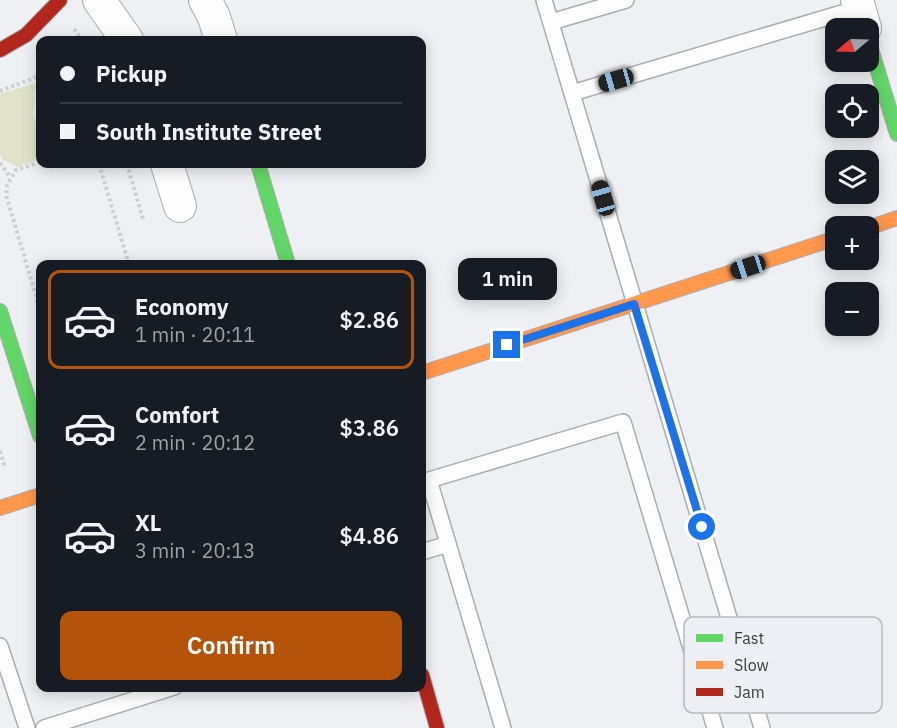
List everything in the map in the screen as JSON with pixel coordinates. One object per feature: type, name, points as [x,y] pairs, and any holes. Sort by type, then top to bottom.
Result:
[{"type":"street","points":[[0,50],[36,28],[60,0]]},
{"type":"street","points":[[99,0],[124,36]]},
{"type":"street","points":[[205,0],[214,17],[220,36]]},
{"type":"street","points":[[878,72],[897,134]]},
{"type":"street","points":[[168,168],[180,206]]},
{"type":"street","points":[[259,168],[287,260]]},
{"type":"street","points":[[879,224],[897,218]]},
{"type":"street","points":[[426,372],[825,242]]},
{"type":"street","points":[[0,311],[36,424]]},
{"type":"street","points":[[0,508],[36,496]]},
{"type":"street","points":[[426,689],[437,728]]},
{"type":"lane","points":[[544,0],[728,617]]},
{"type":"lane","points":[[551,22],[626,0]]},
{"type":"lane","points":[[572,93],[861,12]]},
{"type":"lane","points":[[503,728],[429,480],[623,422],[684,625]]},
{"type":"lane","points":[[426,551],[448,544]]},
{"type":"lane","points":[[0,646],[27,728]]},
{"type":"lane","points":[[44,728],[158,692]]},
{"type":"lane","points":[[710,713],[715,728]]},
{"type":"lane","points":[[757,713],[762,728]]},
{"type":"path","points":[[0,91],[36,76]]},
{"type":"path","points":[[36,163],[16,170],[10,177],[6,195],[36,296]]},
{"type":"path","points":[[0,166],[10,177]]},
{"type":"path","points":[[100,168],[128,260]]},
{"type":"path","points":[[128,168],[143,219]]},
{"type":"path","points":[[0,450],[5,467]]},
{"type":"green space","points":[[36,85],[33,115],[36,123],[36,160],[17,167],[3,160],[0,154],[0,94]]},
{"type":"traffic: fast","points":[[878,72],[897,134]]},
{"type":"traffic: fast","points":[[259,168],[287,260]]},
{"type":"traffic: fast","points":[[0,311],[36,424]]},
{"type":"traffic: slow","points":[[879,224],[897,218]]},
{"type":"traffic: slow","points":[[426,372],[825,242]]},
{"type":"traffic: slow","points":[[0,508],[36,496]]},
{"type":"traffic: jam","points":[[0,50],[26,35],[60,0]]},
{"type":"traffic: jam","points":[[426,689],[437,728]]},
{"type":"route","points":[[507,345],[634,304],[702,527]]}]
